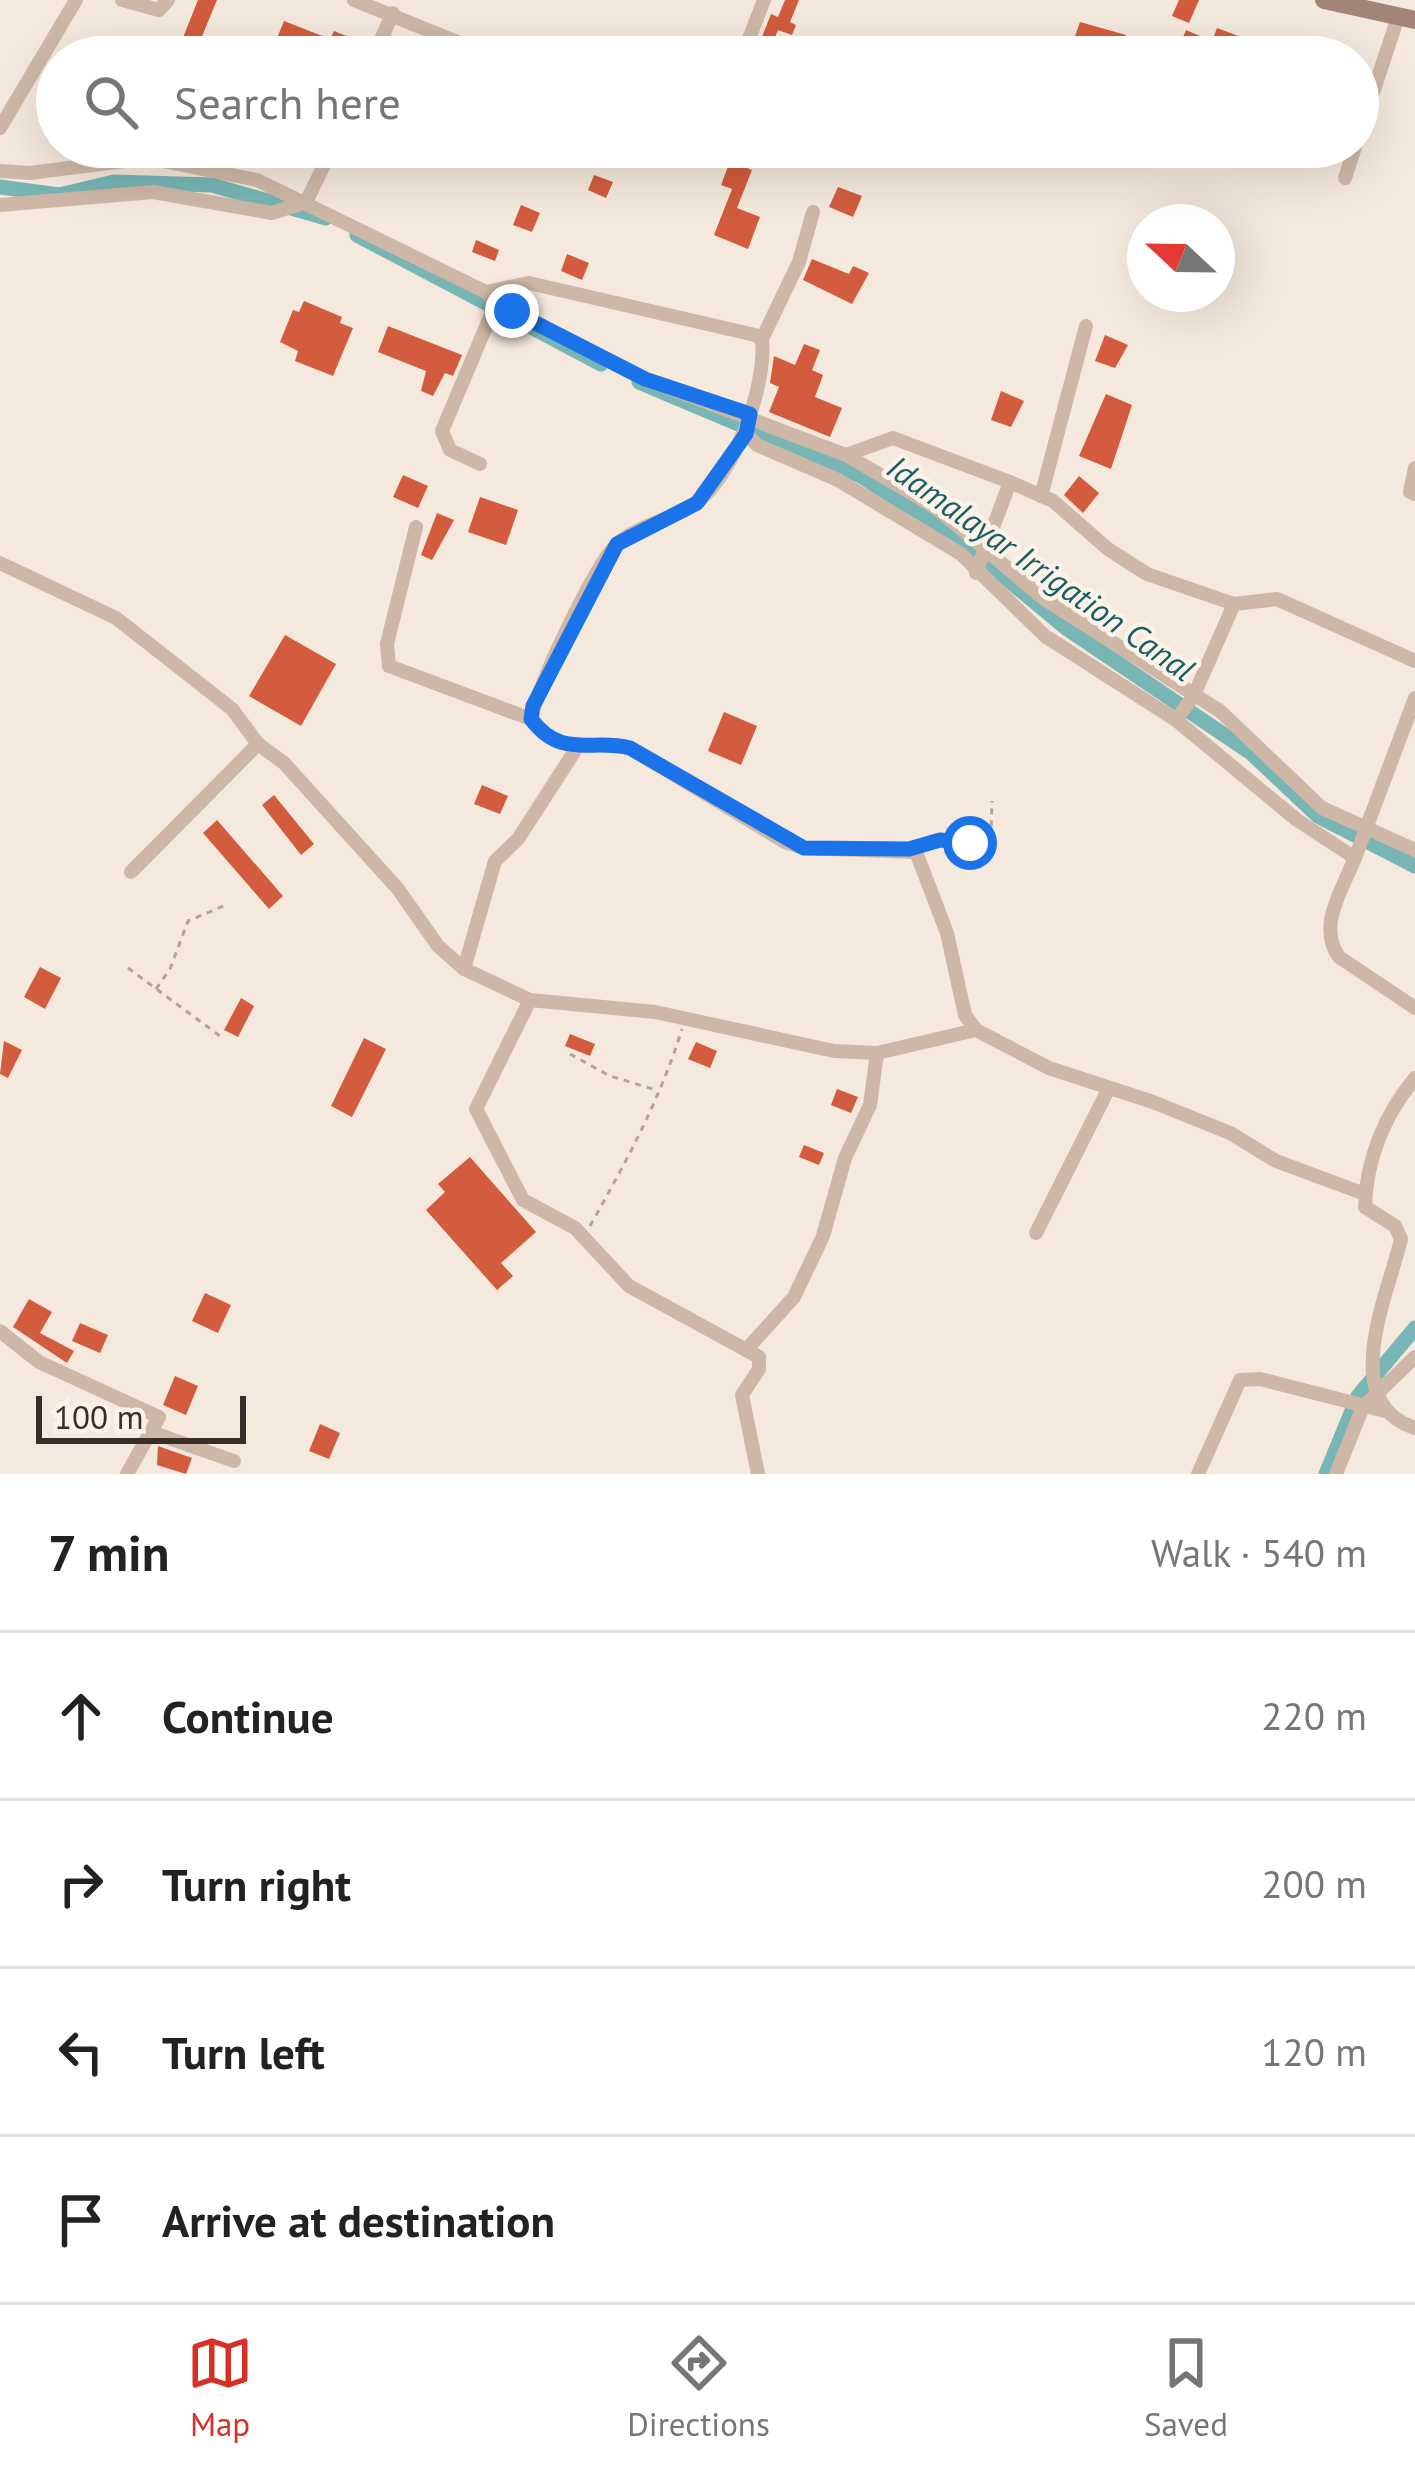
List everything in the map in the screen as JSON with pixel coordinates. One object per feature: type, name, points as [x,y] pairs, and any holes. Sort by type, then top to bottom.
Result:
[{"type":"main road","points":[[1324,0],[1407,19]]},
{"type":"street","points":[[55,36],[76,0]]},
{"type":"street","points":[[122,0],[159,10],[168,0]]},
{"type":"street","points":[[354,0],[446,36]]},
{"type":"street","points":[[750,36],[764,0]]},
{"type":"street","points":[[383,36],[393,13]]},
{"type":"street","points":[[1379,87],[1407,19]]},
{"type":"street","points":[[0,128],[36,67]]},
{"type":"street","points":[[0,171],[64,168]]},
{"type":"street","points":[[206,168],[257,180],[645,379],[750,414],[846,454],[935,506],[1043,598],[1220,711],[1322,808],[1415,850]]},
{"type":"street","points":[[0,205],[153,192],[272,213],[301,202],[321,168]]},
{"type":"street","points":[[1345,178],[1348,168]]},
{"type":"street","points":[[531,719],[586,596],[617,544],[697,503],[746,434],[762,339],[800,262],[813,212]]},
{"type":"street","points":[[480,464],[450,450],[442,431],[491,297],[529,283],[762,339]]},
{"type":"street","points":[[1041,496],[1086,326]]},
{"type":"street","points":[[746,434],[757,445],[838,480],[961,554],[1046,635],[1176,720],[1297,820],[1354,858]]},
{"type":"street","points":[[846,454],[893,438],[1041,496],[1147,574],[1234,604],[1277,599],[1415,661]]},
{"type":"street","points":[[1415,468],[1410,492],[1415,494]]},
{"type":"street","points":[[976,573],[1010,482]]},
{"type":"street","points":[[416,527],[387,644],[389,666],[531,719],[545,738],[578,746],[630,748],[804,848],[909,849],[920,858],[947,933],[965,1015],[976,1030],[1049,1068],[1230,1133],[1276,1162],[1365,1194]]},
{"type":"street","points":[[0,563],[116,618],[220,698],[398,889],[438,946],[464,969],[530,1000],[685,1018],[834,1051],[877,1053],[976,1030]]},
{"type":"street","points":[[1176,720],[1194,695],[1234,604]]},
{"type":"street","points":[[1415,698],[1327,931],[1339,957],[1415,1008]]},
{"type":"street","points":[[131,872],[259,744]]},
{"type":"street","points":[[464,969],[495,861],[518,839],[578,746]]},
{"type":"street","points":[[530,1000],[476,1108],[512,1187],[531,1206],[560,1218],[584,1238],[629,1286],[746,1350],[761,1363],[742,1395],[758,1474]]},
{"type":"street","points":[[746,1350],[794,1297],[823,1236],[845,1158],[870,1105],[877,1053]]},
{"type":"street","points":[[1385,1411],[1373,1391],[1372,1354],[1401,1239],[1395,1226],[1370,1214],[1365,1194],[1380,1132],[1392,1106],[1415,1078]]},
{"type":"street","points":[[1036,1233],[1108,1088]]},
{"type":"street","points":[[0,1331],[39,1362],[159,1417],[127,1474]]},
{"type":"street","points":[[1336,1474],[1373,1391],[1415,1357]]},
{"type":"street","points":[[1198,1474],[1240,1380],[1260,1379],[1341,1398],[1385,1411],[1415,1429]]},
{"type":"street","points":[[151,1432],[234,1461]]},
{"type":"path","points":[[909,849],[940,840],[970,843],[991,833],[992,801]]},
{"type":"path","points":[[156,989],[170,969],[188,921],[226,905]]},
{"type":"path","points":[[128,968],[220,1036]]},
{"type":"path","points":[[584,1238],[620,1168],[638,1146],[685,1018]]},
{"type":"path","points":[[570,1054],[610,1076],[658,1091]]},
{"type":"building","points":[[198,0],[217,0],[202,36],[184,36]]},
{"type":"building","points":[[785,0],[799,0],[790,22],[796,25],[792,35],[778,30],[776,36],[762,36],[771,14],[778,17]]},
{"type":"building","points":[[1179,0],[1199,0],[1189,23],[1172,16]]},
{"type":"building","points":[[284,21],[322,36],[278,36]]},
{"type":"building","points":[[1080,22],[1126,35],[1126,36],[1075,36]]},
{"type":"building","points":[[1217,28],[1239,36],[1214,36]]},
{"type":"building","points":[[727,168],[752,170],[737,208],[760,217],[748,249],[714,235],[732,189],[721,185]]},
{"type":"building","points":[[594,175],[613,182],[606,198],[588,190]]},
{"type":"building","points":[[838,187],[862,196],[853,217],[829,207]]},
{"type":"building","points":[[521,205],[540,213],[532,232],[513,225]]},
{"type":"building","points":[[476,240],[499,250],[495,261],[472,252]]},
{"type":"building","points":[[567,254],[589,263],[582,280],[561,271]]},
{"type":"building","points":[[812,259],[849,274],[853,266],[869,273],[852,304],[803,280]]},
{"type":"building","points":[[304,301],[342,317],[340,323],[353,328],[333,376],[295,361],[298,351],[280,342],[293,310],[299,312]]},
{"type":"building","points":[[388,326],[462,355],[453,376],[445,373],[433,396],[421,391],[426,371],[378,352]]},
{"type":"building","points":[[1105,335],[1128,345],[1115,368],[1095,361]]},
{"type":"building","points":[[804,344],[820,350],[812,370],[823,375],[815,397],[842,408],[830,437],[769,412],[779,387],[770,383],[774,356],[795,365]]},
{"type":"building","points":[[1001,391],[1024,401],[1011,427],[991,420]]},
{"type":"building","points":[[1106,394],[1132,405],[1111,469],[1079,456]]},
{"type":"building","points":[[403,475],[428,486],[418,508],[393,497]]},
{"type":"building","points":[[1079,476],[1099,493],[1083,513],[1064,495]]},
{"type":"building","points":[[480,497],[518,510],[506,545],[468,532]]},
{"type":"building","points":[[437,513],[454,520],[432,560],[421,555]]},
{"type":"building","points":[[285,635],[336,664],[301,726],[249,696]]},
{"type":"building","points":[[724,712],[757,726],[741,765],[708,751]]},
{"type":"building","points":[[482,785],[508,796],[500,814],[474,804]]},
{"type":"building","points":[[274,795],[314,844],[301,855],[262,805]]},
{"type":"building","points":[[217,820],[283,896],[269,909],[203,833]]},
{"type":"building","points":[[40,967],[61,978],[45,1009],[24,997]]},
{"type":"building","points":[[241,998],[254,1006],[238,1037],[224,1030]]},
{"type":"building","points":[[570,1034],[595,1044],[590,1056],[565,1046]]},
{"type":"building","points":[[364,1038],[386,1049],[352,1117],[331,1106]]},
{"type":"building","points":[[4,1041],[22,1050],[8,1078],[0,1074]]},
{"type":"building","points":[[696,1042],[717,1051],[710,1068],[688,1059]]},
{"type":"building","points":[[837,1089],[858,1097],[851,1113],[831,1105]]},
{"type":"building","points":[[804,1145],[824,1153],[819,1165],[799,1157]]},
{"type":"building","points":[[470,1157],[536,1232],[501,1263],[513,1276],[497,1290],[426,1210],[445,1192],[438,1184]]},
{"type":"building","points":[[205,1293],[231,1305],[218,1333],[192,1321]]},
{"type":"building","points":[[29,1299],[52,1312],[40,1333],[74,1351],[67,1363],[13,1327]]},
{"type":"building","points":[[80,1323],[108,1335],[100,1353],[72,1341]]},
{"type":"building","points":[[175,1376],[198,1386],[186,1415],[163,1405]]},
{"type":"building","points":[[320,1424],[340,1433],[329,1459],[309,1451]]},
{"type":"building","points":[[158,1446],[192,1458],[186,1474],[157,1465]]},
{"type":"waterway","name":"Idamalayar Irrigation Canal","points":[[0,187],[59,195],[114,182],[212,185],[326,218]]},
{"type":"waterway","name":"Idamalayar Irrigation Canal","points":[[357,235],[601,364]]},
{"type":"waterway","name":"Idamalayar Irrigation Canal","points":[[639,382],[861,476],[966,545],[1066,628],[1251,753],[1318,816],[1415,866]]},
{"type":"waterway","name":"Idamalayar Irrigation Canal","points":[[1326,1474],[1358,1396],[1415,1328]]},
{"type":"route","points":[[512,311],[645,379],[750,414],[746,434],[697,503],[617,544],[533,706],[531,719],[545,738],[591,749],[613,744],[630,748],[785,842],[804,848],[909,849],[940,840],[970,843]]}]
